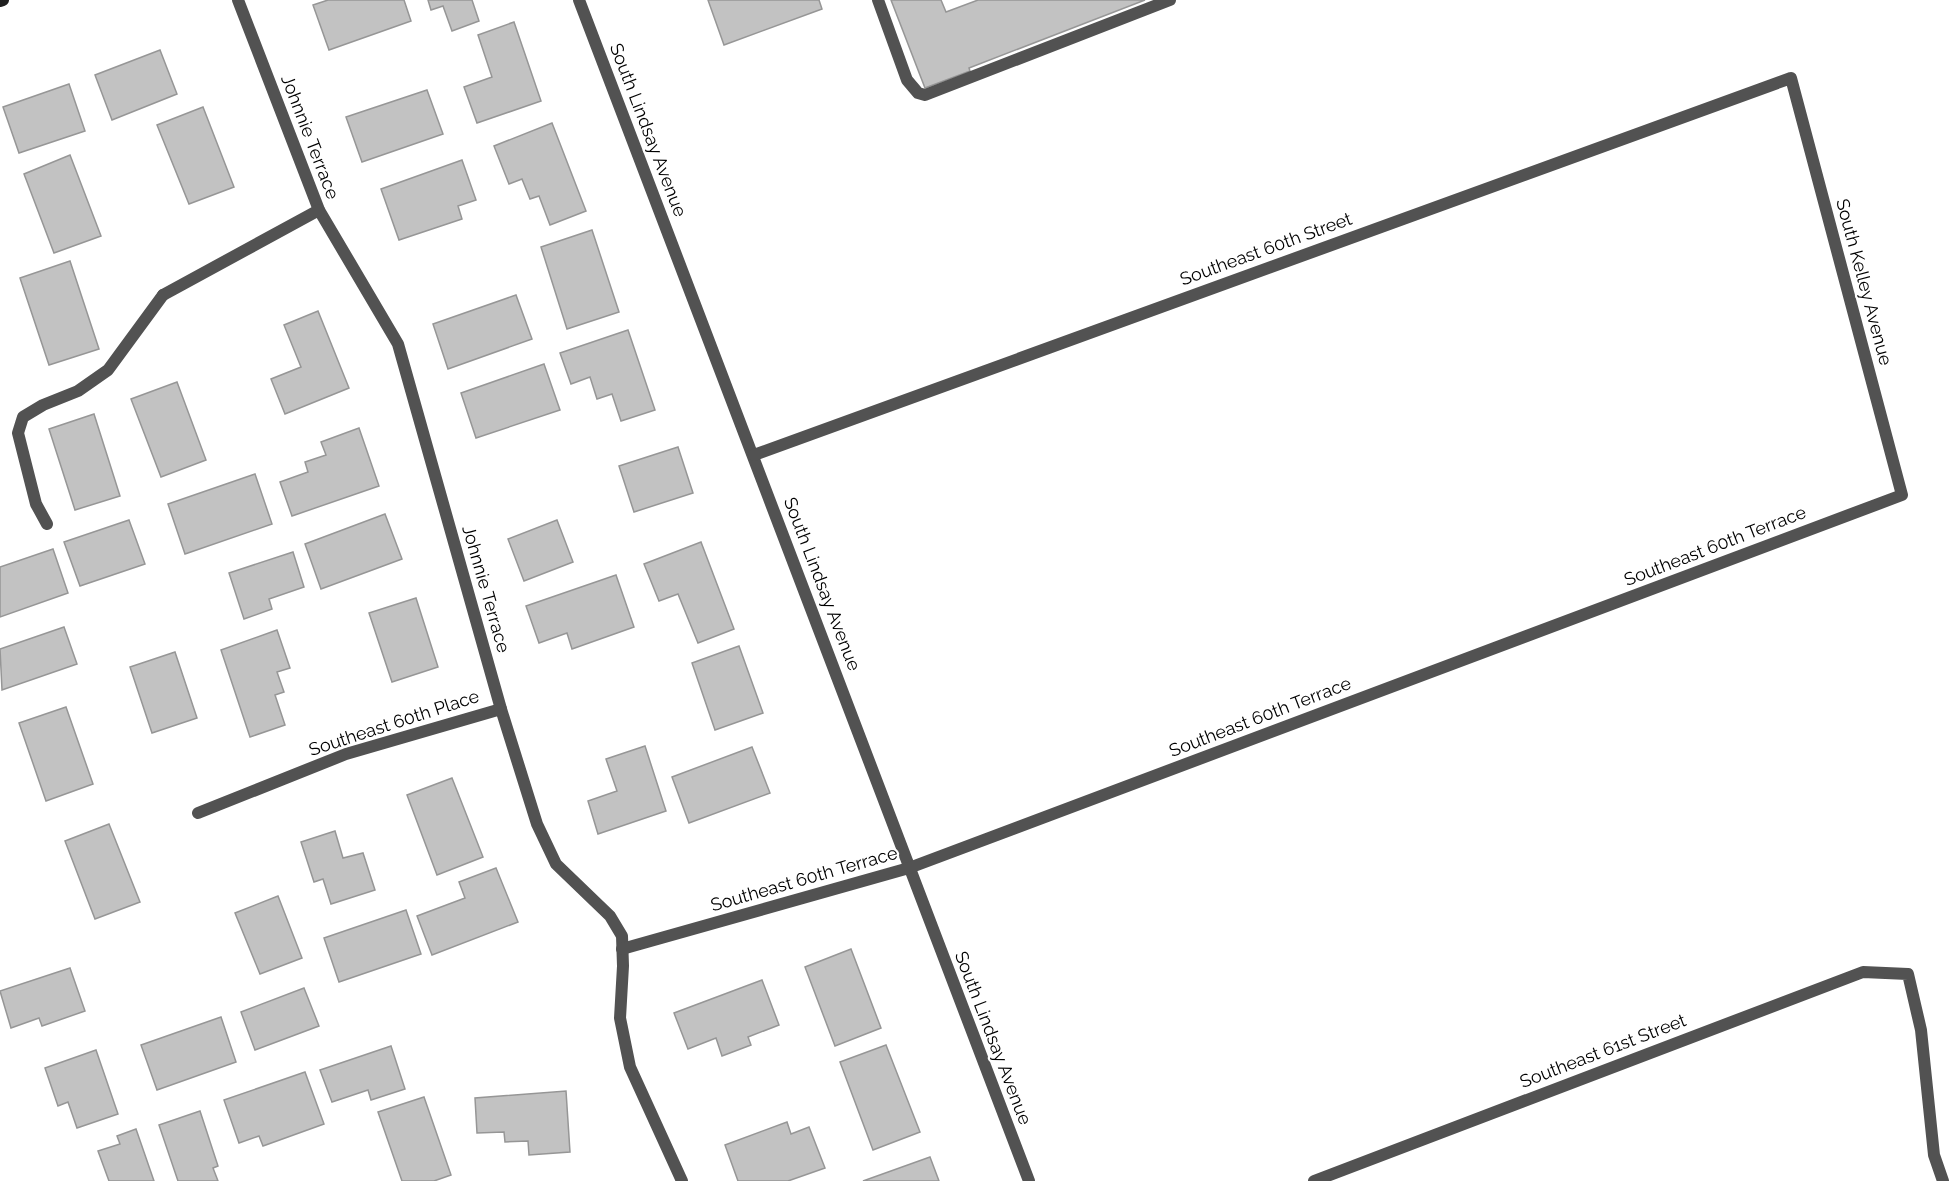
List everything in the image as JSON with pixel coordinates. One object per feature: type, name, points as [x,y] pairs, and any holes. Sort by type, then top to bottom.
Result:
[{"type":"street","name":"Johnnie Terrace","points":[[238,0],[318,210],[398,344],[501,709],[537,824],[556,864],[610,916],[622,936],[620,1018],[630,1067],[682,1181]]},
{"type":"street","name":"South Lindsay Avenue","points":[[579,0],[1029,1181]]},
{"type":"street","points":[[878,0],[907,80],[918,93],[925,94],[1170,0]]},
{"type":"street","name":"Southeast 60th Street","points":[[754,455],[1791,78]]},
{"type":"street","name":"South Kelley Avenue","points":[[1791,78],[1902,495]]},
{"type":"street","points":[[47,524],[36,504],[18,433],[23,417],[43,405],[78,391],[108,370],[163,295],[318,210]]},
{"type":"street","name":"Southeast 60th Terrace","points":[[622,949],[909,868],[1902,495]]},
{"type":"street","name":"Southeast 60th Place","points":[[198,813],[346,754],[501,709]]},
{"type":"street","name":"Southeast 61st Street","points":[[1314,1181],[1863,972],[1908,974],[1921,1030],[1934,1155],[1943,1181]]},
{"type":"building","points":[[328,0],[404,0],[411,21],[329,50],[313,5]]},
{"type":"building","points":[[428,0],[472,0],[479,21],[452,31],[443,6],[431,10]]},
{"type":"building","points":[[708,0],[819,0],[822,9],[724,45]]},
{"type":"building","points":[[891,0],[941,0],[946,12],[978,0],[1145,0],[969,68],[970,71],[925,88]]},
{"type":"building","points":[[514,22],[541,101],[477,123],[464,87],[492,77],[478,35]]},
{"type":"building","points":[[160,50],[177,94],[112,120],[95,75]]},
{"type":"building","points":[[69,84],[85,131],[19,153],[3,107]]},
{"type":"building","points":[[427,90],[443,134],[362,162],[346,117]]},
{"type":"building","points":[[203,107],[234,187],[189,204],[157,125]]},
{"type":"building","points":[[552,123],[586,211],[550,225],[539,196],[530,199],[522,179],[509,184],[494,146]]},
{"type":"building","points":[[70,155],[101,236],[54,253],[24,174]]},
{"type":"building","points":[[462,160],[476,200],[458,206],[462,219],[399,240],[381,189]]},
{"type":"building","points":[[592,230],[619,312],[567,329],[541,247]]},
{"type":"building","points":[[70,261],[99,349],[49,365],[20,278]]},
{"type":"building","points":[[516,295],[532,339],[448,369],[433,324]]},
{"type":"building","points":[[318,311],[349,388],[285,414],[271,379],[301,367],[284,325]]},
{"type":"building","points":[[628,330],[655,410],[621,421],[612,394],[597,399],[590,377],[571,384],[560,353]]},
{"type":"building","points":[[544,364],[560,410],[476,438],[461,393]]},
{"type":"building","points":[[177,382],[206,460],[161,477],[131,399]]},
{"type":"building","points":[[94,414],[120,496],[75,510],[49,429]]},
{"type":"building","points":[[359,428],[379,486],[292,516],[280,482],[308,472],[305,462],[326,455],[321,442]]},
{"type":"building","points":[[678,447],[693,493],[634,512],[619,466]]},
{"type":"building","points":[[255,474],[272,524],[185,554],[168,504]]},
{"type":"building","points":[[385,514],[402,559],[321,589],[305,544]]},
{"type":"building","points":[[129,520],[145,564],[80,586],[64,542]]},
{"type":"building","points":[[557,520],[573,562],[524,581],[508,539]]},
{"type":"building","points":[[701,542],[734,629],[698,643],[678,594],[659,601],[644,564]]},
{"type":"building","points":[[53,549],[68,593],[0,617],[0,567]]},
{"type":"building","points":[[293,552],[304,587],[269,599],[272,609],[244,619],[229,573]]},
{"type":"building","points":[[616,575],[634,627],[572,649],[567,633],[539,643],[526,606]]},
{"type":"building","points":[[416,598],[438,667],[392,682],[369,613]]},
{"type":"building","points":[[64,627],[77,664],[2,690],[0,649]]},
{"type":"building","points":[[277,630],[290,668],[277,672],[284,692],[275,695],[285,725],[250,737],[221,650]]},
{"type":"building","points":[[739,646],[763,713],[715,730],[692,663]]},
{"type":"building","points":[[175,652],[197,718],[152,733],[130,667]]},
{"type":"building","points":[[66,707],[93,784],[46,801],[19,723]]},
{"type":"building","points":[[645,746],[666,811],[598,834],[588,801],[617,791],[606,759]]},
{"type":"building","points":[[752,747],[770,793],[689,823],[672,777]]},
{"type":"building","points":[[452,778],[483,857],[437,875],[407,795]]},
{"type":"building","points":[[109,824],[140,902],[95,919],[65,841]]},
{"type":"building","points":[[335,831],[343,858],[363,853],[375,890],[331,904],[323,879],[314,882],[301,842]]},
{"type":"building","points":[[496,868],[518,922],[432,955],[417,916],[465,898],[459,882]]},
{"type":"building","points":[[278,896],[302,958],[260,974],[235,913]]},
{"type":"building","points":[[406,910],[421,954],[339,982],[324,938]]},
{"type":"building","points":[[851,949],[881,1028],[835,1046],[805,967]]},
{"type":"building","points":[[70,968],[85,1011],[42,1026],[39,1018],[11,1028],[0,991]]},
{"type":"building","points":[[762,980],[779,1025],[748,1037],[751,1045],[722,1056],[716,1038],[688,1049],[674,1013]]},
{"type":"building","points":[[304,988],[319,1026],[255,1050],[241,1012]]},
{"type":"building","points":[[221,1017],[236,1062],[157,1090],[141,1045]]},
{"type":"building","points":[[886,1045],[920,1132],[873,1150],[840,1062]]},
{"type":"building","points":[[391,1046],[405,1089],[371,1100],[368,1090],[332,1102],[320,1070]]},
{"type":"building","points":[[96,1050],[118,1114],[77,1128],[68,1102],[58,1106],[45,1068]]},
{"type":"building","points":[[305,1072],[324,1124],[263,1146],[259,1136],[239,1143],[224,1100]]},
{"type":"building","points":[[566,1091],[570,1152],[529,1155],[528,1141],[505,1142],[504,1132],[477,1133],[475,1098]]},
{"type":"building","points":[[424,1097],[451,1175],[434,1181],[402,1181],[378,1112]]},
{"type":"building","points":[[200,1111],[218,1166],[213,1168],[218,1181],[178,1181],[159,1125]]},
{"type":"building","points":[[787,1122],[791,1134],[809,1127],[825,1168],[788,1181],[738,1181],[725,1145]]},
{"type":"building","points":[[136,1129],[154,1181],[109,1181],[98,1151],[120,1144],[117,1136]]},
{"type":"building","points":[[930,1157],[939,1181],[863,1181]]}]
